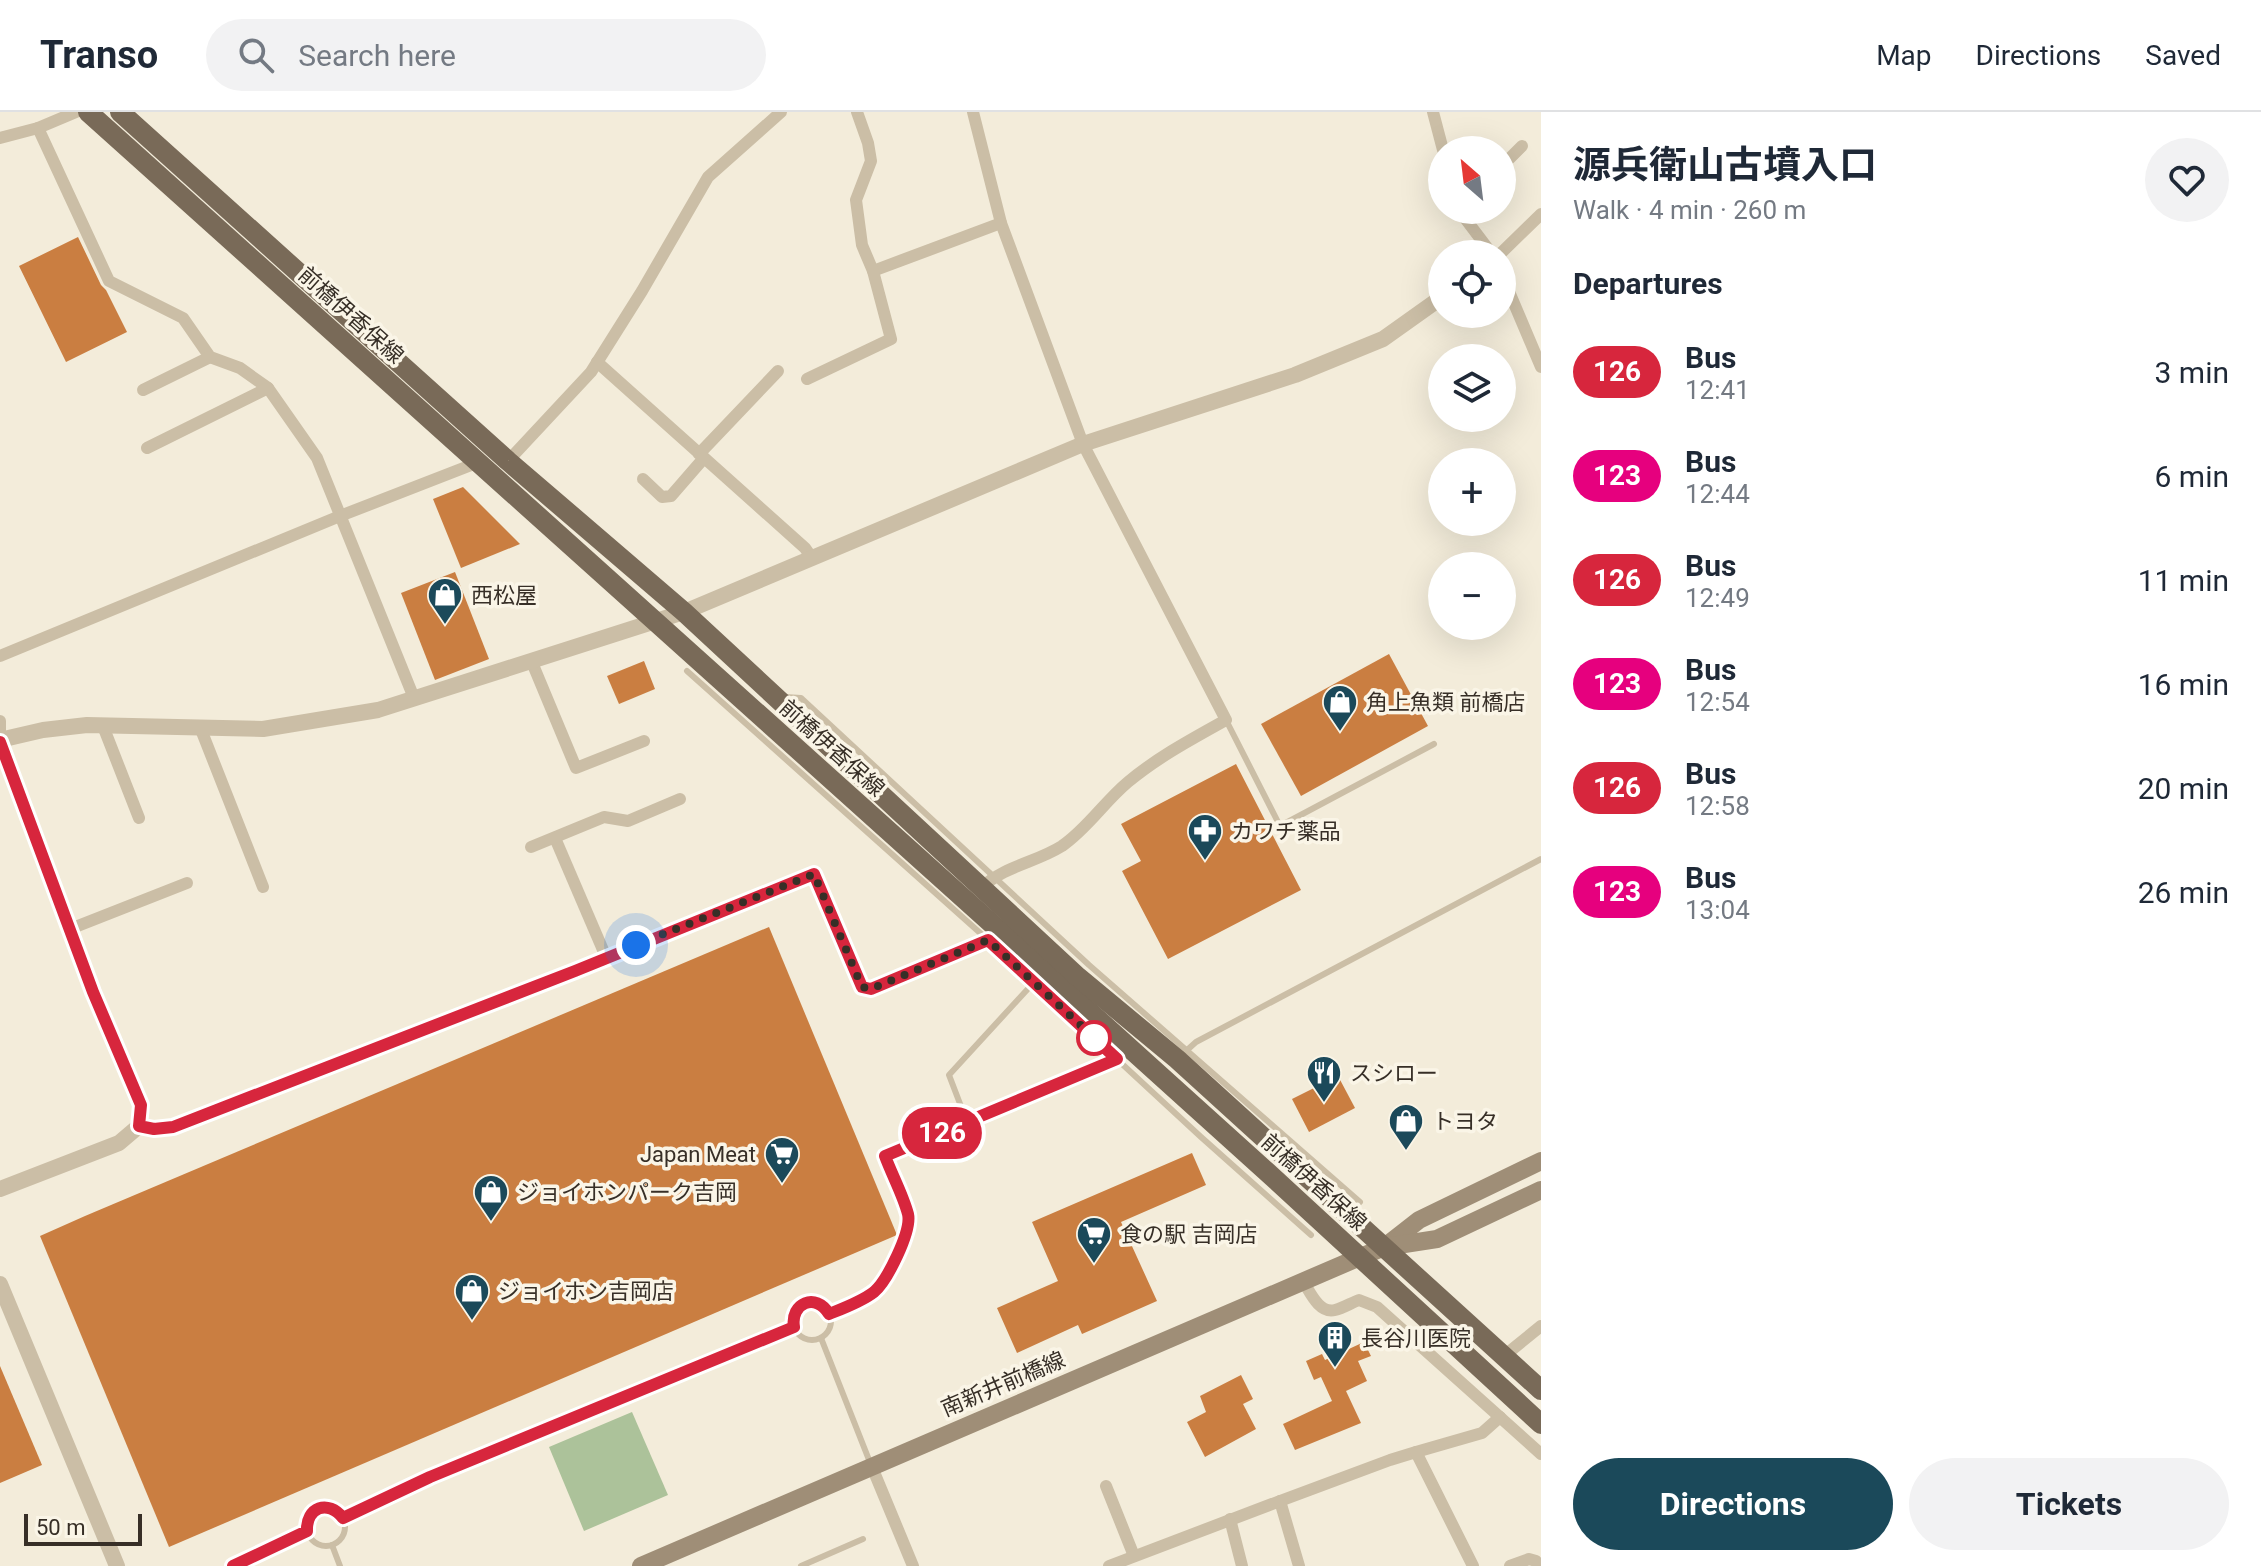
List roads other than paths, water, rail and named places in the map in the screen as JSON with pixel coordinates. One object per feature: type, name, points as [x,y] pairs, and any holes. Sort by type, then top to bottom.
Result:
[{"type":"main road","name":"前橋伊香保線","points":[[88,112],[654,621],[764,729],[931,855],[988,882],[1084,971],[1310,1168],[1385,1247],[1541,1390]]},
{"type":"main road","name":"前橋伊香保線","points":[[120,112],[774,695],[931,855],[994,935],[1260,1178],[1360,1257],[1541,1424]]},
{"type":"main road","name":"南新井前橋線","points":[[1385,1247],[1419,1220],[1541,1161]]},
{"type":"main road","name":"南新井前橋線","points":[[641,1566],[1360,1257],[1385,1247],[1437,1239],[1541,1190]]},
{"type":"street","points":[[36,112],[109,281],[183,318],[210,357],[240,368],[268,388],[317,458],[414,698]]},
{"type":"street","points":[[0,138],[41,127],[76,112]]},
{"type":"street","points":[[508,461],[591,372],[708,177],[781,112]]},
{"type":"street","points":[[807,379],[891,339],[873,271],[862,245],[856,200],[871,161],[857,112]]},
{"type":"street","points":[[973,112],[1001,223],[1083,444],[1226,720],[1158,758],[1125,784],[1081,832],[1059,848],[988,882]]},
{"type":"street","points":[[1433,112],[1439,136]]},
{"type":"street","points":[[1516,152],[1522,146]]},
{"type":"street","points":[[1514,240],[1541,214]]},
{"type":"street","points":[[873,271],[1001,223]]},
{"type":"street","points":[[1469,224],[1481,240]]},
{"type":"street","points":[[0,739],[87,725],[263,729],[378,710],[684,612],[1083,444],[1295,375],[1383,339],[1428,307]]},
{"type":"street","points":[[1516,308],[1541,367]]},
{"type":"street","points":[[143,390],[210,357]]},
{"type":"street","points":[[597,362],[805,548],[812,558]]},
{"type":"street","points":[[643,479],[662,497],[671,496],[702,456],[778,371]]},
{"type":"street","points":[[147,448],[268,388]]},
{"type":"street","points":[[0,656],[479,462]]},
{"type":"street","points":[[531,660],[576,768],[644,741]]},
{"type":"street","points":[[0,721],[0,739],[93,992],[141,1105],[139,1126],[119,1143],[0,1189]]},
{"type":"street","points":[[103,726],[139,818]]},
{"type":"street","points":[[200,727],[263,887]]},
{"type":"street","points":[[531,847],[604,817],[628,821],[680,799]]},
{"type":"street","points":[[555,838],[606,957]]},
{"type":"street","points":[[139,1126],[154,1129],[173,1127],[814,874],[862,987],[871,989],[994,935]]},
{"type":"street","points":[[70,929],[187,883]]},
{"type":"street","points":[[1303,1281],[1327,1310],[1359,1300],[1377,1307],[1541,1454]]},
{"type":"street","points":[[0,1284],[117,1566]]},
{"type":"street","points":[[1504,1356],[1541,1326]]},
{"type":"street","points":[[1109,1566],[1390,1460],[1482,1433],[1500,1417]]},
{"type":"street","points":[[1416,1452],[1473,1566]]},
{"type":"street","points":[[872,1467],[913,1566]]},
{"type":"street","points":[[1106,1486],[1134,1556]]},
{"type":"street","points":[[1280,1501],[1299,1566]]},
{"type":"street","points":[[1230,1519],[1242,1566]]},
{"type":"street","points":[[1510,1566],[1529,1559],[1536,1561],[1538,1566]]},
{"type":"lane","points":[[687,671],[764,729]]},
{"type":"lane","points":[[1226,720],[1280,826],[1434,744]]},
{"type":"lane","points":[[1182,1054],[1196,1042],[1541,859]]},
{"type":"lane","points":[[967,1122],[949,1075],[1039,976]]},
{"type":"lane","points":[[829,1314],[877,1289],[908,1230],[909,1216],[885,1156],[1124,1054]]},
{"type":"lane","points":[[1310,1168],[1360,1202]]},
{"type":"lane","points":[[1260,1178],[1311,1235]]},
{"type":"lane","points":[[807,1303],[819,1303],[829,1314],[831,1323],[821,1338],[808,1340],[794,1327],[796,1309],[807,1303]]},
{"type":"lane","points":[[343,1518],[430,1477],[794,1327]]},
{"type":"lane","points":[[821,1338],[872,1467]]},
{"type":"lane","points":[[322,1507],[335,1509],[343,1518],[344,1531],[332,1545],[313,1542],[307,1531],[308,1519],[322,1507]]},
{"type":"lane","points":[[233,1566],[307,1531]]},
{"type":"lane","points":[[801,1566],[863,1539]]},
{"type":"lane","points":[[332,1545],[340,1566]]},
{"type":"place","name":"西松屋","points":[[445,626]]},
{"type":"place","name":"角上魚類 前橋店","points":[[1340,733]]},
{"type":"place","name":"カワチ薬品","points":[[1205,862]]},
{"type":"place","name":"スシロー","points":[[1324,1104]]},
{"type":"place","name":"トヨタ","points":[[1406,1152]]},
{"type":"place","name":"Japan Meat","points":[[782,1185]]},
{"type":"place","name":"ジョイホンパーク吉岡","points":[[491,1223]]},
{"type":"place","name":"食の駅 吉岡店","points":[[1094,1265]]},
{"type":"place","name":"ジョイホン吉岡店","points":[[472,1322]]},
{"type":"place","name":"長谷川医院","points":[[1335,1369]]}]
